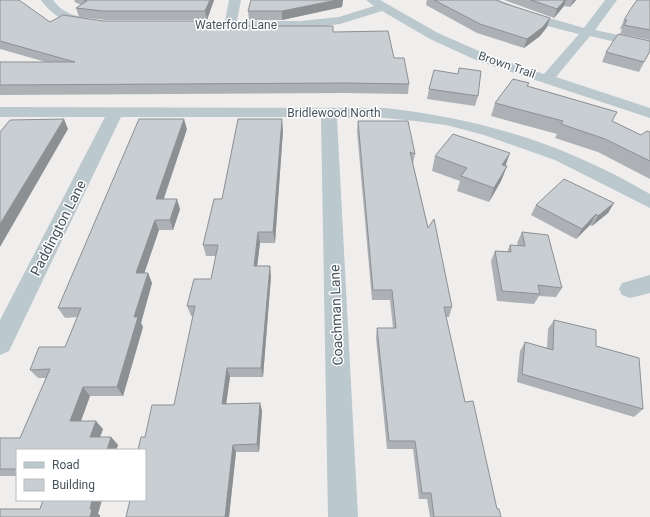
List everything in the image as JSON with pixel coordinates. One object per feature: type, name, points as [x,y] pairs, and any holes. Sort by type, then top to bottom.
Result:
[{"type":"street","points":[[47,0],[55,12],[75,21],[98,24]]},
{"type":"street","points":[[230,25],[235,0]]},
{"type":"street","points":[[490,0],[507,9],[543,21],[650,46]]},
{"type":"street","points":[[547,79],[588,31],[611,0]]},
{"type":"street","name":"Waterford Lane","points":[[160,25],[301,25],[340,20],[378,3]]},
{"type":"street","name":"Brown Trail","points":[[378,3],[460,48],[483,58],[650,112]]},
{"type":"street","name":"Bridlewood North","points":[[0,112],[385,113],[434,118],[467,125],[545,151],[589,170],[650,202]]},
{"type":"street","name":"Paddington Lane","points":[[0,344],[115,112]]},
{"type":"street","name":"Coachman Lane","points":[[329,113],[343,517]]},
{"type":"building","points":[[0,0],[19,0],[50,22],[63,15],[103,21],[201,21],[200,25],[333,26],[333,32],[388,31],[394,58],[404,58],[409,84],[0,85],[0,62],[75,62],[0,41]]},
{"type":"building","points":[[84,0],[210,0],[205,11],[103,11],[76,8],[87,1]]},
{"type":"building","points":[[251,0],[337,0],[282,11],[248,11]]},
{"type":"building","points":[[434,0],[496,0],[550,18],[543,27],[527,39],[480,24]]},
{"type":"building","points":[[531,0],[565,0],[557,9]]},
{"type":"building","points":[[637,0],[650,0],[650,30],[624,25],[627,20],[624,20]]},
{"type":"building","points":[[618,34],[650,41],[650,51],[644,62],[606,52]]},
{"type":"building","points":[[459,68],[481,71],[478,96],[429,89],[434,70],[458,74]]},
{"type":"building","points":[[513,79],[529,83],[527,86],[617,112],[612,121],[641,135],[647,131],[650,132],[650,161],[605,139],[561,124],[563,121],[495,103]]},
{"type":"building","points":[[64,119],[0,224],[0,132],[10,120]]},
{"type":"building","points":[[139,119],[184,119],[156,199],[177,199],[170,220],[155,220],[136,273],[148,273],[134,317],[138,317],[117,387],[83,387],[70,421],[96,421],[90,437],[111,437],[107,449],[16,449],[16,469],[0,469],[0,438],[20,438],[50,369],[30,370],[39,347],[65,347],[81,308],[58,308]]},
{"type":"building","points":[[238,119],[282,119],[273,232],[258,232],[254,266],[270,266],[261,368],[227,368],[222,404],[260,403],[257,444],[233,445],[225,517],[126,517],[130,501],[146,501],[146,449],[138,449],[141,437],[145,437],[152,405],[174,405],[195,306],[187,306],[194,279],[211,279],[218,245],[203,245],[214,199],[222,199]]},
{"type":"building","points":[[358,121],[408,121],[415,154],[410,152],[428,228],[434,219],[452,307],[444,307],[465,402],[473,401],[497,509],[499,509],[501,517],[434,517],[431,493],[422,493],[415,441],[389,441],[377,328],[396,328],[392,290],[373,290]]},
{"type":"building","points":[[453,134],[510,153],[502,165],[507,166],[494,188],[461,176],[467,168],[435,156]]},
{"type":"building","points":[[564,179],[614,203],[598,216],[596,214],[582,229],[536,205]]},
{"type":"building","points":[[522,232],[548,235],[562,288],[538,285],[540,294],[502,291],[495,251],[511,252],[510,245],[525,246]]},
{"type":"building","points":[[554,320],[596,330],[596,346],[639,358],[643,409],[522,374],[525,342],[553,350]]},
{"type":"building","points":[[43,501],[92,501],[90,517],[0,517],[0,509],[40,509]]}]
